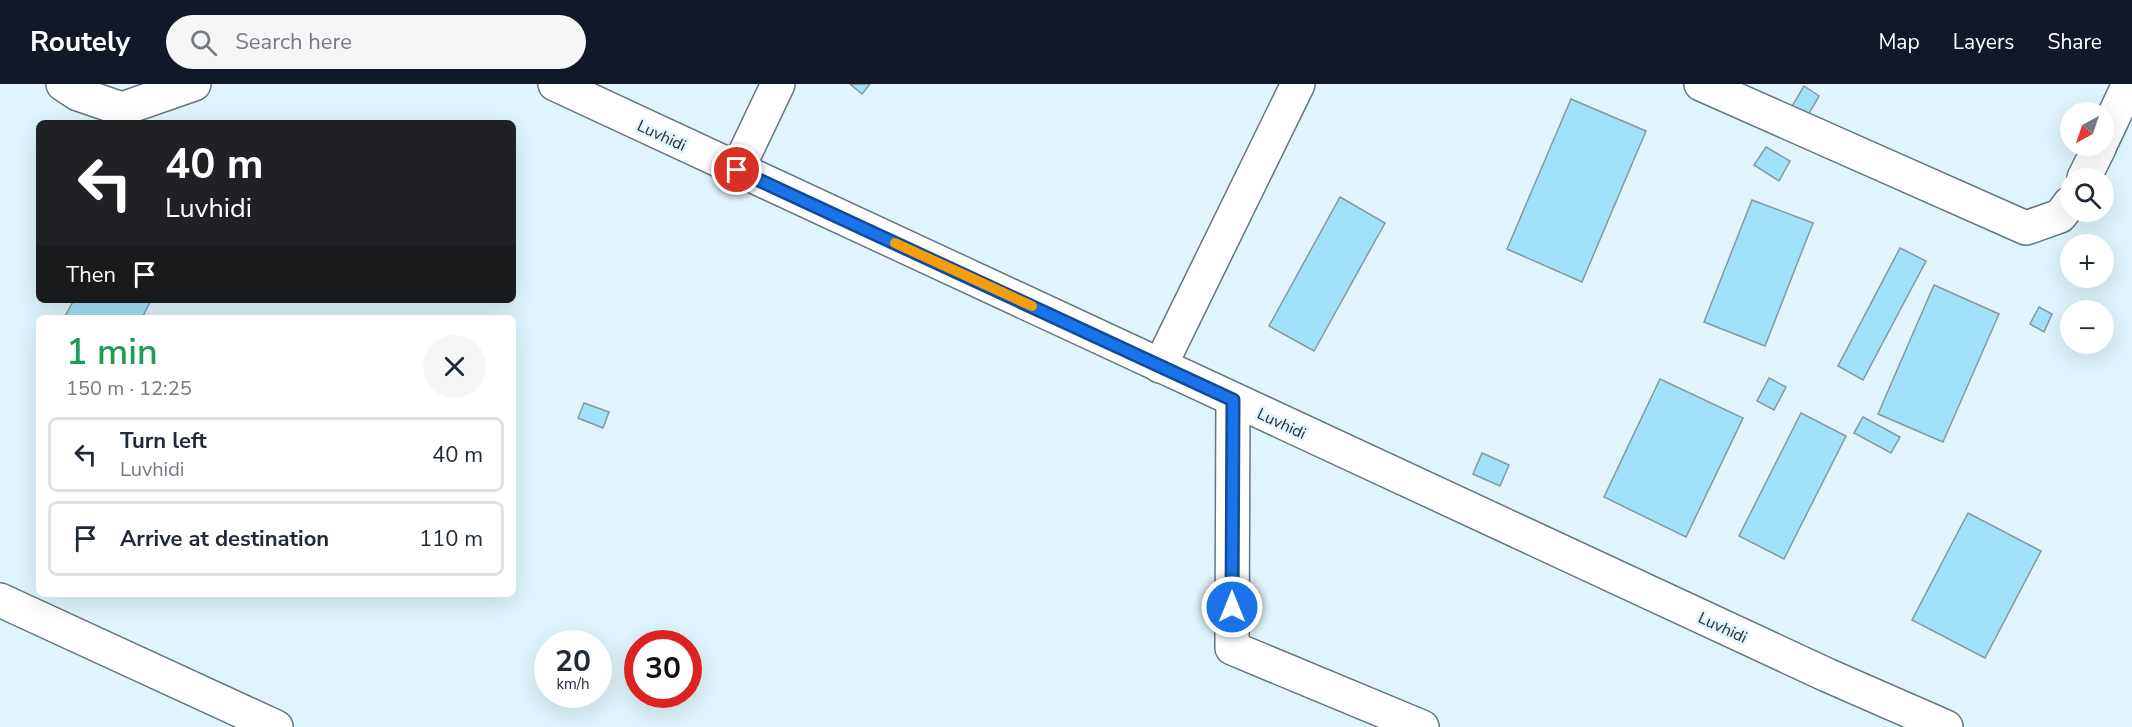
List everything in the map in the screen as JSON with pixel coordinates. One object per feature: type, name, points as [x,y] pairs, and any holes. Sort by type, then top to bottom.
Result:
[{"type":"street","points":[[63,84],[78,94],[122,109],[194,84]]},
{"type":"street","name":"Luvhidi","points":[[555,84],[1827,675],[1946,727]]},
{"type":"street","points":[[737,170],[778,84]]},
{"type":"street","points":[[1160,366],[1298,84]]},
{"type":"street","points":[[1701,84],[2026,228],[2060,216]]},
{"type":"street","points":[[2114,116],[2129,84]]},
{"type":"street","points":[[1233,400],[1232,648],[1422,727]]},
{"type":"street","points":[[0,600],[276,727]]},
{"type":"building","points":[[850,84],[870,84],[862,94]]},
{"type":"building","points":[[1804,86],[1819,96],[1807,117],[1791,108]]},
{"type":"building","points":[[1571,99],[1646,131],[1582,282],[1507,249]]},
{"type":"building","points":[[1766,147],[1790,161],[1779,181],[1754,165]]},
{"type":"building","points":[[1340,197],[1385,223],[1314,351],[1269,326]]},
{"type":"building","points":[[1752,200],[1813,223],[1765,346],[1704,322]]},
{"type":"building","points":[[1900,248],[1926,261],[1863,380],[1838,366]]},
{"type":"building","points":[[1934,285],[1999,314],[1943,442],[1878,414]]},
{"type":"building","points":[[72,303],[150,303],[144,315],[66,315]]},
{"type":"building","points":[[2039,307],[2052,314],[2044,332],[2030,324]]},
{"type":"building","points":[[1769,378],[1786,387],[1774,410],[1757,401]]},
{"type":"building","points":[[1660,379],[1743,418],[1686,537],[1604,497]]},
{"type":"building","points":[[584,403],[609,412],[603,428],[578,418]]},
{"type":"building","points":[[1801,413],[1846,436],[1784,559],[1739,536]]},
{"type":"building","points":[[1863,417],[1900,437],[1891,453],[1854,433]]},
{"type":"building","points":[[1482,453],[1509,465],[1500,486],[1473,474]]},
{"type":"building","points":[[1968,513],[2041,551],[1985,658],[1912,620]]},
{"type":"slow traffic","points":[[895,243],[1032,306]]},
{"type":"route","points":[[737,170],[1233,400],[1232,607]]}]
